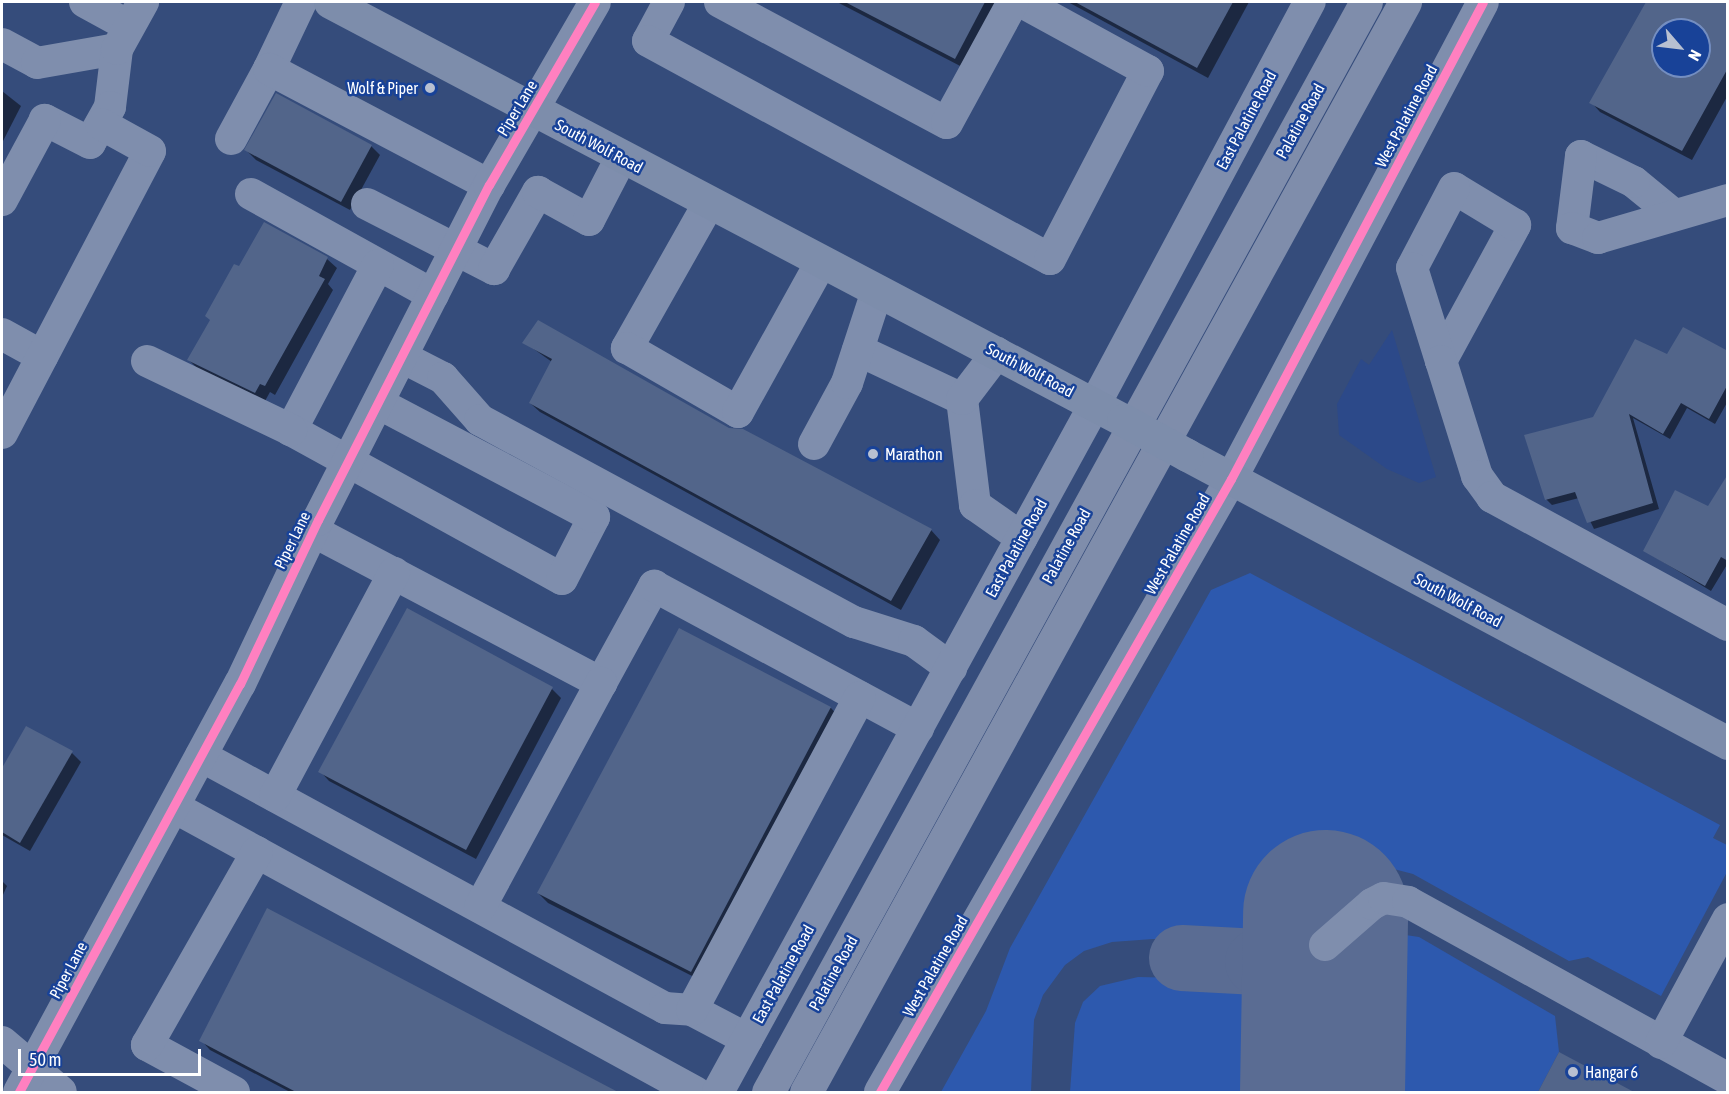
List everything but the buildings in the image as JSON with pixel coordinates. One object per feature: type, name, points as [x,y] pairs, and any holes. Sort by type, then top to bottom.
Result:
[{"type":"highway","name":"Palatine Road","points":[[768,1092],[1366,2]]},
{"type":"highway","name":"Palatine Road","points":[[806,1092],[1405,2]]},
{"type":"main road","name":"South Wolf Road","points":[[330,2],[621,158],[1109,412],[1728,743]]},
{"type":"street","points":[[85,2],[130,25]]},
{"type":"street","points":[[231,139],[270,69],[301,2]]},
{"type":"street","name":"Piper Lane","points":[[25,1082],[201,756],[489,185],[595,2]]},
{"type":"street","points":[[669,2],[648,41],[1050,260],[1148,71],[1022,2]]},
{"type":"street","points":[[738,6],[947,123],[1013,2]]},
{"type":"street","name":"East Palatine Road","points":[[718,1092],[1022,538],[1109,412],[1310,2]]},
{"type":"street","name":"West Palatine Road","points":[[880,1092],[1231,478],[1483,2]]},
{"type":"street","points":[[2,44],[37,63],[130,25]]},
{"type":"street","points":[[2,200],[45,120],[90,143],[110,107],[130,25]]},
{"type":"street","points":[[270,69],[489,185]]},
{"type":"street","points":[[2,433],[150,152],[101,124]]},
{"type":"street","points":[[367,204],[494,269],[537,192],[589,220],[621,158]]},
{"type":"street","points":[[1441,361],[1515,225],[1454,188],[1412,268],[1441,361],[1477,476],[1492,497],[1728,625]]},
{"type":"street","points":[[251,194],[433,295]]},
{"type":"street","points":[[1673,214],[1728,200]]},
{"type":"street","points":[[710,203],[627,348],[738,412],[821,261]]},
{"type":"street","points":[[291,430],[378,265]]},
{"type":"street","points":[[814,444],[847,383],[877,291]]},
{"type":"street","points":[[2,334],[42,356]]},
{"type":"street","points":[[858,350],[962,399]]},
{"type":"street","points":[[997,353],[962,399],[975,505],[1022,538]]},
{"type":"street","points":[[402,357],[443,378],[480,420],[854,622],[914,641],[951,668]]},
{"type":"street","points":[[147,361],[291,430],[347,463],[562,579],[594,517],[378,403]]},
{"type":"street","points":[[313,531],[601,683]]},
{"type":"street","points":[[275,796],[394,573]]},
{"type":"street","points":[[480,907],[654,586],[918,728]]},
{"type":"street","points":[[692,1010],[860,697]]},
{"type":"street","points":[[201,756],[665,1008],[692,1010],[747,1039]]},
{"type":"street","points":[[174,807],[257,852],[658,1084],[695,1092]]},
{"type":"street","points":[[234,1092],[147,1046],[257,852]]},
{"type":"street","points":[[1325,945],[1372,904],[1384,898],[1408,902],[1728,1079]]},
{"type":"street","points":[[1661,1043],[1728,919]]},
{"type":"street","points":[[2,1042],[25,1082],[61,1092]]},
{"type":"shaded area","points":[[1392,330],[1436,477],[1419,483],[1387,469],[1339,435],[1337,404],[1361,359],[1369,365]]},
{"type":"shaded area","points":[[1250,573],[1720,825],[1713,838],[1727,845],[1727,872],[1661,996],[1588,957],[1569,961],[1413,874],[1390,868],[1367,870],[1348,880],[1314,931],[1295,941],[1153,939],[1112,942],[1084,951],[1065,965],[1043,995],[1034,1020],[1031,1092],[941,1092],[986,1011],[1010,948],[1211,590]]},
{"type":"shaded area","points":[[1392,933],[1419,937],[1555,1016],[1559,1052],[1538,1092],[1350,1092],[1351,974],[1361,951],[1373,940]]},
{"type":"shaded area","points":[[1138,977],[1227,979],[1248,986],[1271,1002],[1285,1020],[1290,1036],[1295,1092],[1070,1092],[1075,1023],[1083,1002],[1100,986]]},
{"type":"taxiway","points":[[1182,958],[1258,962],[1284,976],[1306,995],[1323,1036]]},
{"type":"runway","points":[[1322,1092],[1325,912]]},
{"type":"cycle path","points":[[19,1092],[240,684],[318,520],[489,185],[595,2]]},
{"type":"cycle path","points":[[880,1092],[1231,479],[1483,2]]},
{"type":"place","name":"Wolf & Piper","points":[[430,88]]},
{"type":"place","name":"Marathon","points":[[873,454]]},
{"type":"place","name":"Hangar 6","points":[[1573,1072]]}]
